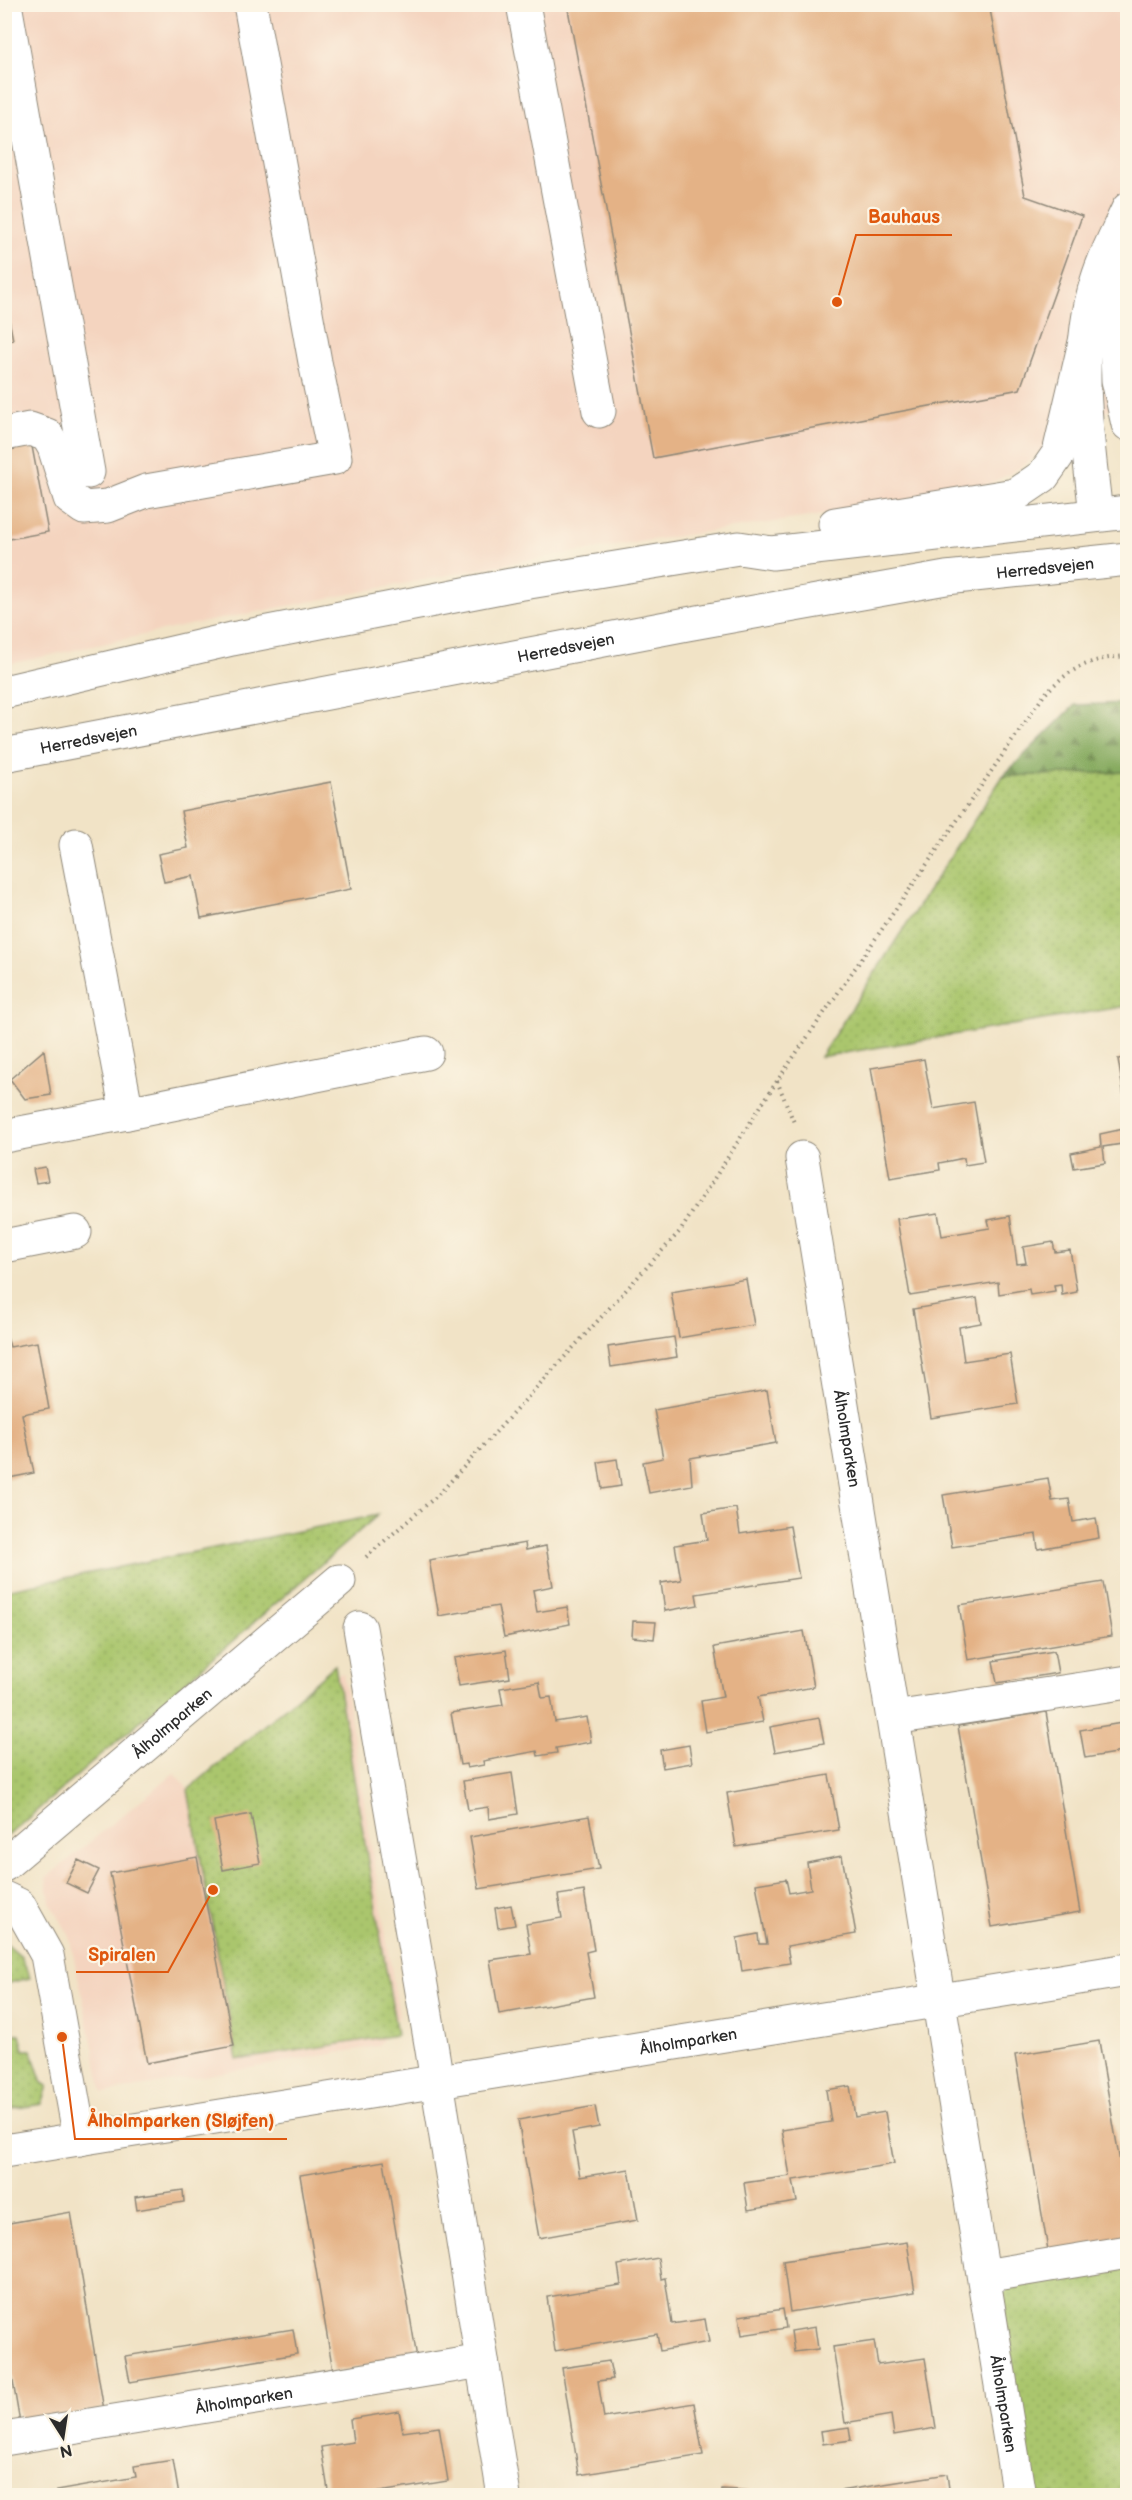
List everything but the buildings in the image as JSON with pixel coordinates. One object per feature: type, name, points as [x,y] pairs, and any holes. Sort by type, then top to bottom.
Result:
[{"type":"street","points":[[4,4],[87,472]]},
{"type":"street","points":[[4,434],[30,429],[47,435],[54,447],[70,498],[84,508],[108,506],[146,491],[335,458],[315,362],[250,4]]},
{"type":"street","points":[[523,4],[599,411]]},
{"type":"street","points":[[4,692],[232,639],[511,585],[739,548],[764,536],[1015,495],[1043,476],[1059,453],[1085,342],[1096,282],[1128,209]]},
{"type":"street","points":[[1128,247],[1116,323],[1118,381],[1128,424]]},
{"type":"street","points":[[1085,342],[1084,413],[1112,514],[1111,523],[1128,527]]},
{"type":"street","points":[[739,548],[772,553],[1112,514]]},
{"type":"street","name":"Herredsvejen","points":[[4,755],[687,624],[946,578],[1128,559]]},
{"type":"street","points":[[76,845],[127,1113]]},
{"type":"street","points":[[4,1136],[426,1053]]},
{"type":"street","name":"Ålholmparken","points":[[802,1158],[1020,2496]]},
{"type":"street","points":[[4,1246],[75,1232]]},
{"type":"street","name":"Ålholmparken","points":[[4,1865],[339,1581]]},
{"type":"street","points":[[360,1628],[438,2082],[504,2496]]},
{"type":"street","points":[[894,1718],[1128,1682]]},
{"type":"street","points":[[4,1898],[19,1905],[47,1955],[80,2139]]},
{"type":"street","name":"Ålholmparken","points":[[4,2151],[1128,1970]]},
{"type":"street","points":[[984,2276],[1128,2252]]},
{"type":"street","name":"Ålholmparken","points":[[4,2439],[482,2361]]},
{"type":"path","points":[[339,1581],[438,1494],[681,1230],[777,1081],[1044,695],[1058,680],[1077,667],[1107,657],[1128,656]]},
{"type":"path","points":[[777,1081],[794,1119],[802,1158]]},
{"type":"shaded area","points":[[4,5],[1127,5],[1127,397],[1011,473],[989,484],[933,499],[511,563],[189,625],[5,665]]},
{"type":"shaded area","points":[[343,1673],[399,2016],[378,2046],[103,2093],[69,1935],[50,1902],[46,1878],[174,1773],[194,1796],[332,1677]]},
{"type":"green space","points":[[1127,703],[1127,772],[1003,776],[1075,705]]},
{"type":"green space","points":[[1127,772],[1127,1006],[820,1057],[1003,776]]},
{"type":"green space","points":[[378,1515],[5,1838],[5,1590]]},
{"type":"green space","points":[[335,1665],[397,2035],[237,2060],[188,1790]]},
{"type":"green space","points":[[5,1943],[21,1957],[30,1978],[5,1984]]},
{"type":"green space","points":[[5,2019],[7,2034],[20,2034],[24,2050],[31,2050],[42,2083],[48,2086],[42,2104],[5,2110]]},
{"type":"green space","points":[[1127,2252],[1127,2495],[1020,2495],[984,2276]]},
{"type":"place","name":"Bauhaus","points":[[837,302]]},
{"type":"place","name":"Spiralen","points":[[213,1890]]},
{"type":"place","name":"Ålholmparken (Sløjfen)","points":[[62,2037]]}]
